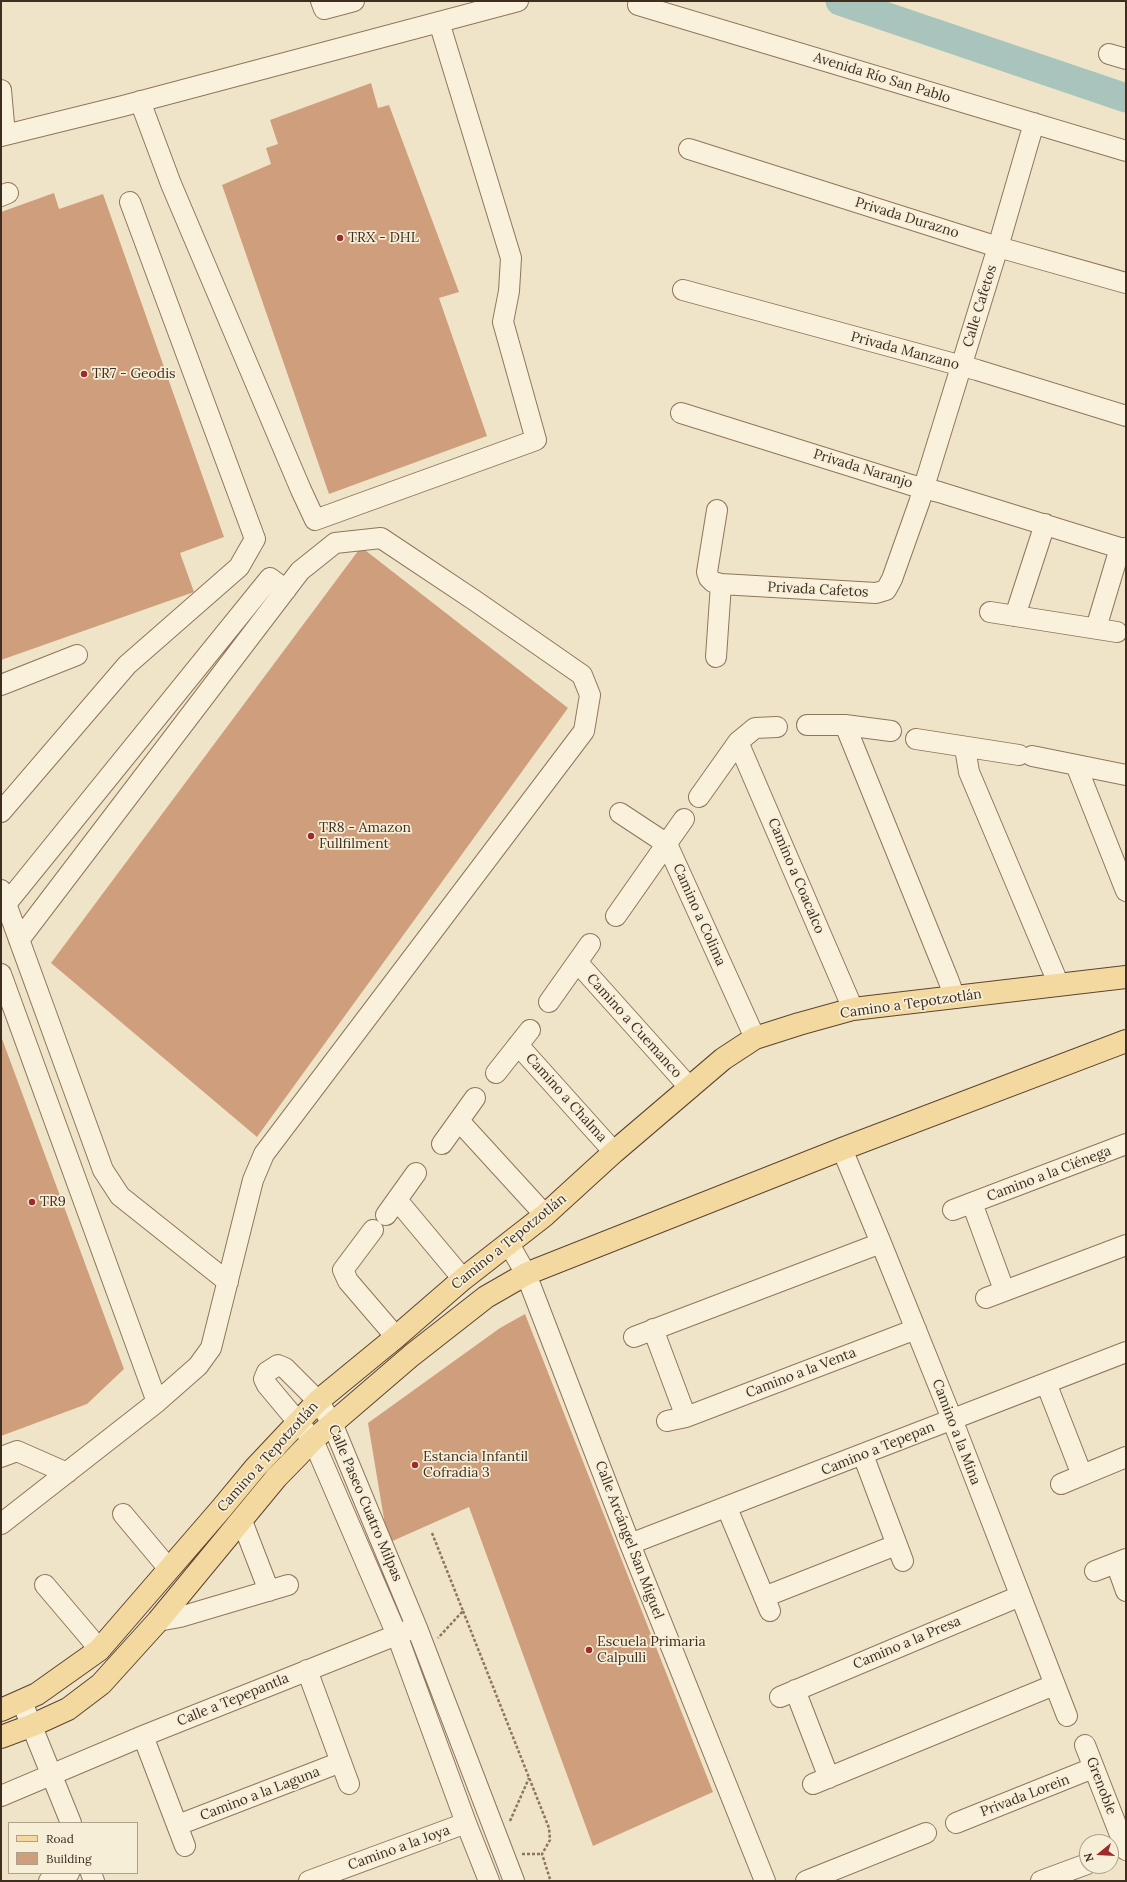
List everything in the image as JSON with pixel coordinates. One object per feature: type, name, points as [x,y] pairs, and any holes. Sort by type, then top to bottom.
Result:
[{"type":"main road","name":"Camino a Tepotzotlán","points":[[1,1710],[22,1702],[64,1676],[99,1650],[255,1468],[318,1401],[396,1337],[463,1279],[545,1215],[614,1152],[723,1059],[755,1038],[799,1024],[852,1010],[1126,977]]},
{"type":"main road","name":"Camino a Tepotzotlán","points":[[1,1737],[33,1725],[68,1708],[101,1684],[158,1621],[276,1478],[313,1440],[412,1355],[486,1297],[526,1274],[842,1149],[1126,1041]]},
{"type":"street","points":[[321,1],[324,9],[354,1]]},
{"type":"street","points":[[1,90],[3,135],[140,101],[439,22],[496,4],[518,1]]},
{"type":"street","name":"Avenida Río San Pablo","points":[[638,5],[1126,151]]},
{"type":"street","points":[[140,101],[171,184],[315,520],[536,440],[503,322],[509,291],[511,258],[439,22]]},
{"type":"street","name":"Calle Cafetos","points":[[924,488],[998,247],[1034,123]]},
{"type":"street","name":"Privada Durazno","points":[[689,149],[998,247],[1126,283]]},
{"type":"street","points":[[1,812],[127,665],[239,567],[255,539],[130,202]]},
{"type":"street","name":"Privada Manzano","points":[[683,290],[962,366],[1126,416]]},
{"type":"street","name":"Privada Naranjo","points":[[681,413],[1123,548],[1096,628]]},
{"type":"street","name":"Privada Cafetos","points":[[717,583],[876,593],[886,590],[892,579],[924,488]]},
{"type":"street","points":[[716,657],[717,583],[709,578],[707,572],[717,510]]},
{"type":"street","points":[[1015,616],[1045,524]]},
{"type":"street","points":[[1,1524],[157,1402],[198,1366],[211,1348],[253,1180],[264,1154],[584,731],[590,695],[582,675],[381,538],[336,543],[300,571],[19,940]]},
{"type":"street","points":[[228,1282],[120,1196],[103,1170],[4,897],[270,578],[286,590]]},
{"type":"street","points":[[990,612],[1116,632]]},
{"type":"street","points":[[1,685],[77,655]]},
{"type":"street","points":[[807,725],[845,725],[891,731]]},
{"type":"street","points":[[845,725],[948,979],[954,998]]},
{"type":"street","points":[[699,797],[738,742],[755,728],[777,727]]},
{"type":"street","points":[[916,739],[965,748],[1026,755],[1126,775]]},
{"type":"street","name":"Camino a Coacalco","points":[[738,742],[852,1010]]},
{"type":"street","points":[[965,748],[966,764],[969,772],[1059,985]]},
{"type":"street","points":[[1076,765],[1126,891]]},
{"type":"street","points":[[620,813],[667,844]]},
{"type":"street","points":[[616,916],[684,819]]},
{"type":"street","name":"Camino a Colima","points":[[667,844],[755,1038]]},
{"type":"street","points":[[549,1002],[590,944]]},
{"type":"street","name":"Camino a Cuemanco","points":[[578,963],[690,1088]]},
{"type":"street","points":[[1,974],[157,1402]]},
{"type":"street","name":"Camino a Chalma","points":[[496,1073],[524,1037],[614,1152]]},
{"type":"street","points":[[442,1144],[460,1122],[476,1098]]},
{"type":"street","points":[[460,1122],[545,1215]]},
{"type":"street","name":"Camino a la Ciénega","points":[[953,1210],[1126,1144]]},
{"type":"street","name":"Camino a la Mina","points":[[842,1149],[882,1243],[952,1419],[1067,1716]]},
{"type":"street","points":[[396,1337],[348,1280],[343,1270],[386,1215],[416,1173]]},
{"type":"street","name":"Camino a la Ciénega","points":[[972,1203],[1004,1290]]},
{"type":"street","points":[[386,1215],[463,1279]]},
{"type":"street","points":[[634,1337],[882,1243]]},
{"type":"street","name":"Calle Arcángel San Miguel","points":[[509,1244],[526,1274],[630,1544],[765,1881]]},
{"type":"street","points":[[986,1298],[1126,1245]]},
{"type":"street","points":[[653,1329],[686,1417]]},
{"type":"street","name":"Camino a la Venta","points":[[667,1421],[686,1417],[916,1329]]},
{"type":"street","name":"Camino a Tepepan","points":[[630,1544],[727,1508],[1126,1352]]},
{"type":"street","name":"Calle Paseo Cuatro Milpas","points":[[489,1881],[466,1823],[397,1635],[313,1440],[267,1385],[264,1379],[267,1372],[278,1364],[285,1368],[318,1401],[332,1423],[417,1628],[514,1881]]},
{"type":"street","points":[[1046,1383],[1082,1475]]},
{"type":"street","points":[[1,1457],[17,1451],[67,1473]]},
{"type":"street","points":[[727,1508],[767,1604],[899,1553],[863,1455]]},
{"type":"street","points":[[1061,1484],[1126,1457]]},
{"type":"street","points":[[123,1514],[169,1569]]},
{"type":"street","points":[[242,1521],[269,1591]]},
{"type":"street","points":[[1095,1571],[1121,1561],[1126,1591]]},
{"type":"street","points":[[45,1585],[99,1650]]},
{"type":"street","points":[[158,1621],[180,1617],[288,1585]]},
{"type":"street","name":"Camino a la Presa","points":[[1020,1596],[787,1694],[821,1781],[1054,1685]]},
{"type":"street","name":"Calle a Tepepantla","points":[[1,1796],[143,1736],[307,1670],[417,1628]]},
{"type":"street","points":[[307,1670],[349,1784]]},
{"type":"street","points":[[22,1702],[33,1725],[70,1822]]},
{"type":"street","points":[[143,1736],[185,1846]]},
{"type":"street","name":"Grenoble","points":[[1085,1745],[1126,1850]]},
{"type":"street","name":"Camino a la Laguna","points":[[178,1825],[341,1762]]},
{"type":"street","name":"Privada Lorein","points":[[956,1823],[1094,1768]]},
{"type":"street","name":"Camino a la Joya","points":[[309,1881],[466,1823]]},
{"type":"street","points":[[806,1881],[926,1833]]},
{"type":"street","points":[[1041,1881],[1079,1867]]},
{"type":"street","points":[[49,1881],[66,1874]]},
{"type":"path","points":[[432,1533],[550,1834],[550,1840],[542,1854],[550,1879]]},
{"type":"path","points":[[426,1651],[463,1611]]},
{"type":"path","points":[[509,1825],[529,1778]]},
{"type":"path","points":[[518,1851],[527,1855],[542,1854]]},
{"type":"building","name":"TRX - DHL","points":[[371,83],[378,108],[389,105],[459,292],[439,298],[487,436],[329,494],[222,185],[271,164],[266,148],[278,144],[270,120]]},
{"type":"building","name":"TR7 - Geodis","points":[[54,193],[59,209],[103,194],[224,537],[180,553],[194,592],[1,660],[1,212]]},
{"type":"building","name":"TR8 - Amazon Fullfilment","points":[[361,547],[568,708],[257,1137],[51,963]]},
{"type":"building","name":"TR9","points":[[1,1036],[124,1369],[87,1404],[1,1436]]},
{"type":"building","name":"Escuela Primaria Calpulli","points":[[525,1314],[713,1792],[593,1846],[469,1507],[388,1543],[368,1423],[500,1328]]},
{"type":"waterway","points":[[840,1],[1126,98]]},
{"type":"place","name":"TRX - DHL","points":[[340,238]]},
{"type":"place","name":"TR7 - Geodis","points":[[84,374]]},
{"type":"place","name":"TR8 - Amazon Fullfilment","points":[[311,836]]},
{"type":"place","name":"TR9","points":[[32,1202]]},
{"type":"place","name":"Estancia Infantil Cofradia 3","points":[[415,1465]]},
{"type":"place","name":"Escuela Primaria Calpulli","points":[[589,1650]]}]
